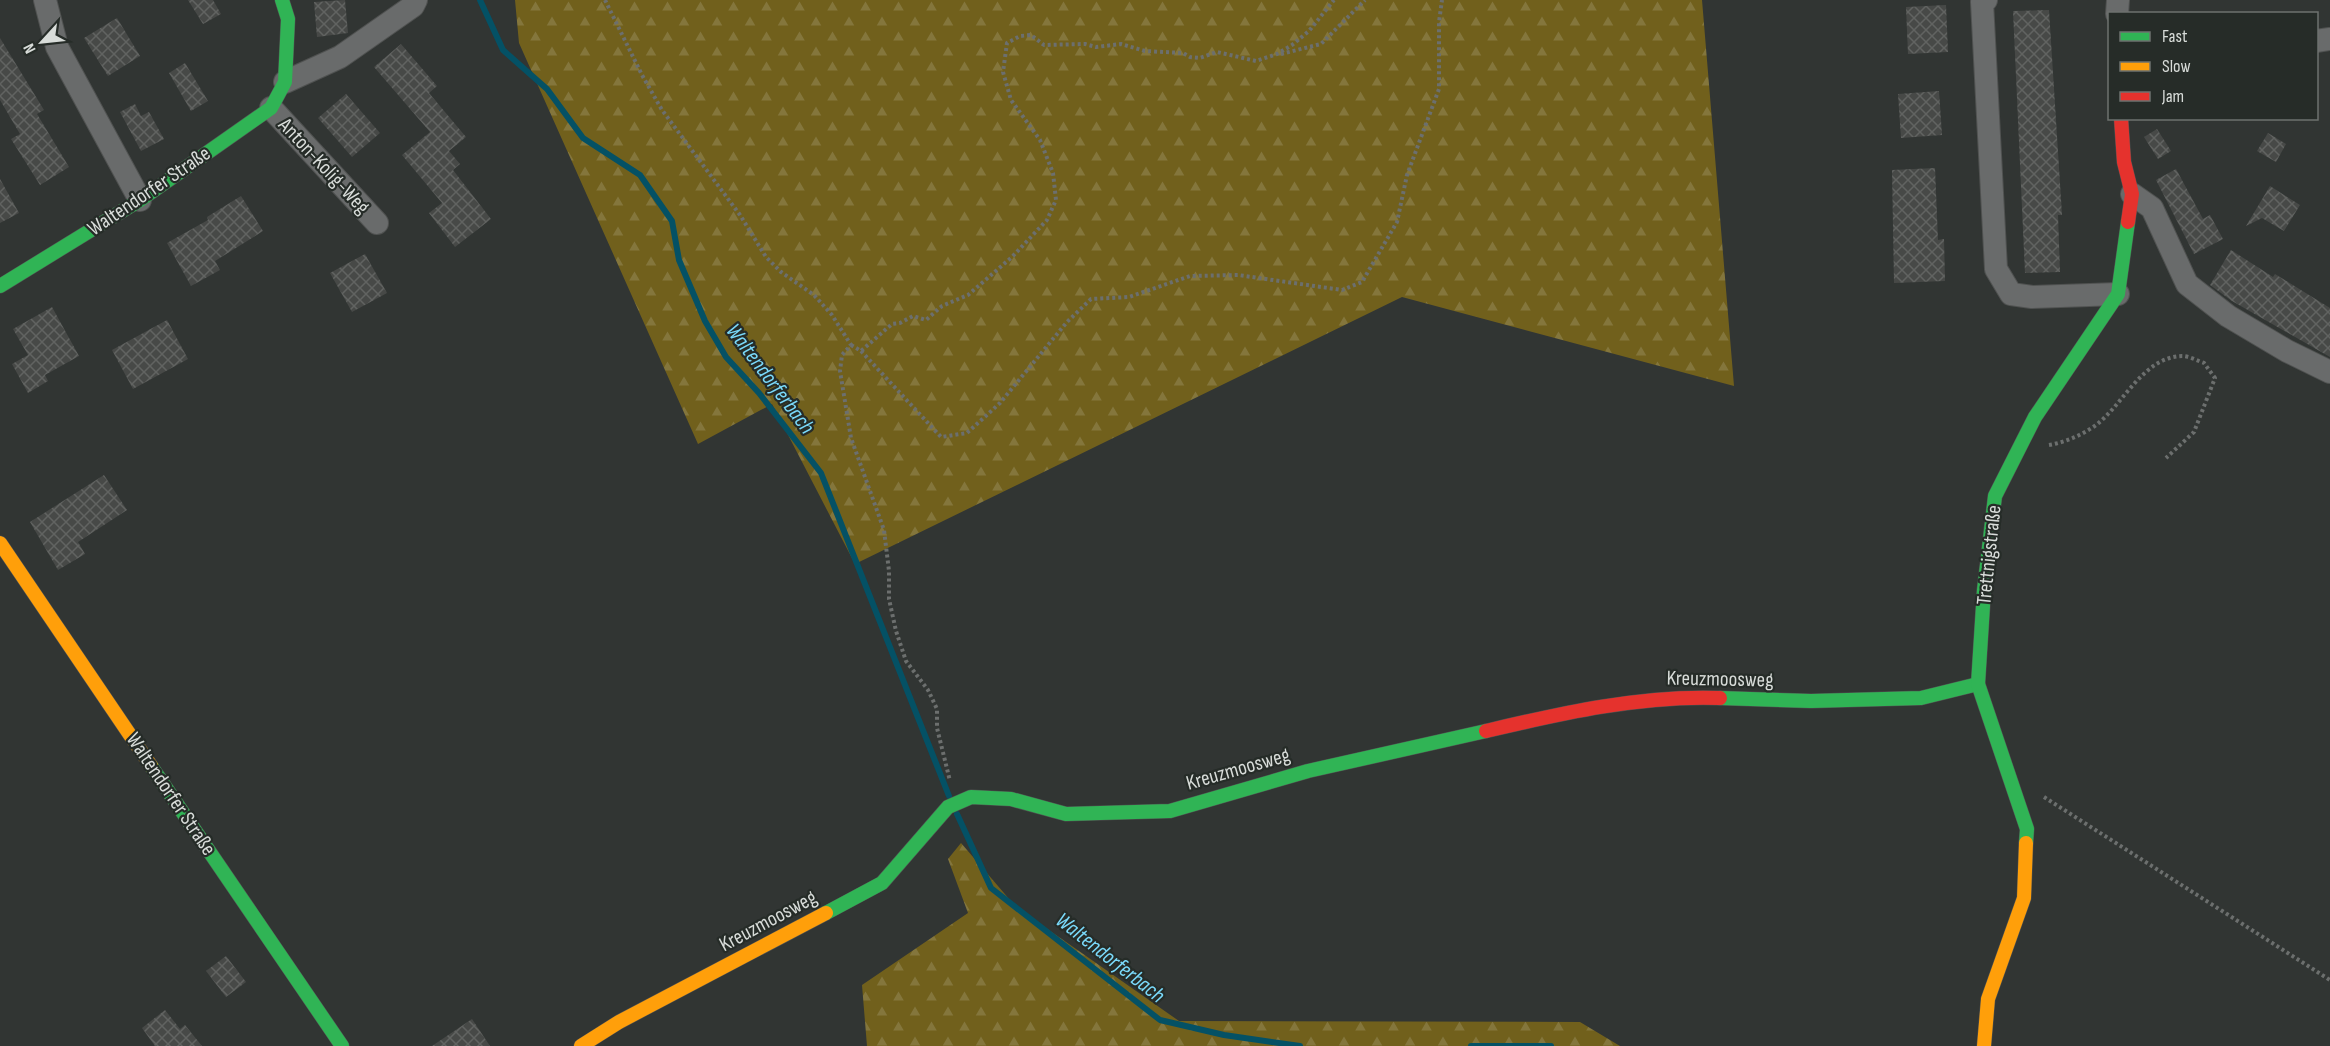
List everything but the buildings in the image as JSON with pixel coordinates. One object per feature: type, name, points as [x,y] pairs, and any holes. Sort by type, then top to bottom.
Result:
[{"type":"street","points":[[45,0],[57,47],[140,200]]},
{"type":"street","name":"Waltendorfer Straße","points":[[0,286],[140,200],[271,108],[285,82],[288,19],[282,0]]},
{"type":"street","points":[[285,82],[340,57],[413,6],[416,0]]},
{"type":"street","points":[[1986,0],[1982,2],[1996,269],[2011,294],[2031,297],[2118,294]]},
{"type":"street","name":"Anton-Kolig-Weg","points":[[271,108],[377,223]]},
{"type":"street","name":"Trettnigstraße","points":[[1984,1046],[1988,999],[2024,898],[2027,829],[1978,684],[1984,590],[1995,496],[2035,417],[2118,294],[2132,194],[2124,162],[2121,120]]},
{"type":"street","points":[[2132,194],[2152,208],[2187,284],[2228,316],[2287,351],[2330,372]]},
{"type":"street","name":"Waltendorfer Straße","points":[[0,543],[342,1046]]},
{"type":"street","name":"Kreuzmoosweg","points":[[580,1046],[619,1022],[749,956],[882,883],[948,807],[971,797],[1011,799],[1066,814],[1170,811],[1308,771],[1434,742],[1537,719],[1675,696],[1811,701],[1921,698],[1978,684]]},
{"type":"path","points":[[605,0],[662,110],[740,215],[766,257],[781,272],[814,295],[832,315],[850,345],[861,351],[941,437],[967,433],[1000,403],[1067,322],[1091,299],[1129,297],[1190,276],[1238,275],[1342,290],[1362,282],[1396,222],[1407,175],[1440,89],[1438,22],[1442,0]]},
{"type":"path","points":[[1278,54],[1309,31],[1334,0]]},
{"type":"path","points":[[861,351],[892,324],[900,323],[913,316],[926,320],[942,306],[968,295],[1012,257],[1047,220],[1056,200],[1053,173],[1040,140],[1011,100],[1003,72],[1007,43],[1020,36],[1031,35],[1044,45],[1085,44],[1096,47],[1120,44],[1145,51],[1182,53],[1190,57],[1200,58],[1217,52],[1256,61],[1321,44],[1365,0]]},
{"type":"path","points":[[850,345],[842,355],[840,371],[851,438],[884,530],[889,571],[889,599],[896,632],[906,661],[927,690],[937,709],[937,728],[950,783],[971,797]]},
{"type":"path","points":[[2019,449],[2065,442],[2097,424],[2123,394],[2158,364],[2182,356],[2204,363],[2214,378],[2207,403],[2194,432],[2166,458]]},
{"type":"path","points":[[2038,793],[2330,980]]},
{"type":"green space","points":[[515,0],[1702,0],[1734,386],[1402,297],[855,564],[772,404],[698,444],[519,43]]},
{"type":"green space","points":[[961,843],[1016,907],[1179,1021],[1580,1022],[1620,1046],[867,1046],[862,985],[968,913],[948,859]]},
{"type":"waterway","name":"Waltendorferbach","points":[[480,0],[503,50],[547,89],[583,138],[640,175],[672,221],[679,260],[705,321],[726,357],[759,393],[821,473],[949,796]]},
{"type":"waterway","name":"Waltendorferbach","points":[[957,814],[991,888],[1160,1020],[1224,1035],[1300,1046]]},
{"type":"waterway","name":"Waltendorferbach","points":[[1471,1046],[1551,1046]]},
{"type":"traffic: fast","points":[[0,286],[140,200],[271,108],[285,82],[288,19],[282,0]]},
{"type":"traffic: fast","points":[[2026,843],[2027,829],[1978,684],[1984,590],[1995,496],[2035,417],[2118,294],[2128,222]]},
{"type":"traffic: fast","points":[[1720,698],[1811,701],[1921,698],[1978,684]]},
{"type":"traffic: fast","points":[[826,913],[882,883],[948,807],[971,797],[1011,799],[1066,814],[1170,811],[1308,771],[1486,731]]},
{"type":"traffic: fast","points":[[151,766],[342,1046]]},
{"type":"traffic: slow","points":[[0,543],[151,766]]},
{"type":"traffic: slow","points":[[1984,1046],[1988,999],[2024,898],[2026,843]]},
{"type":"traffic: slow","points":[[581,1046],[619,1022],[826,913]]},
{"type":"traffic: jam","points":[[2121,120],[2124,162],[2132,194],[2128,222]]},
{"type":"traffic: jam","points":[[1486,731],[1632,702],[1720,698]]}]
